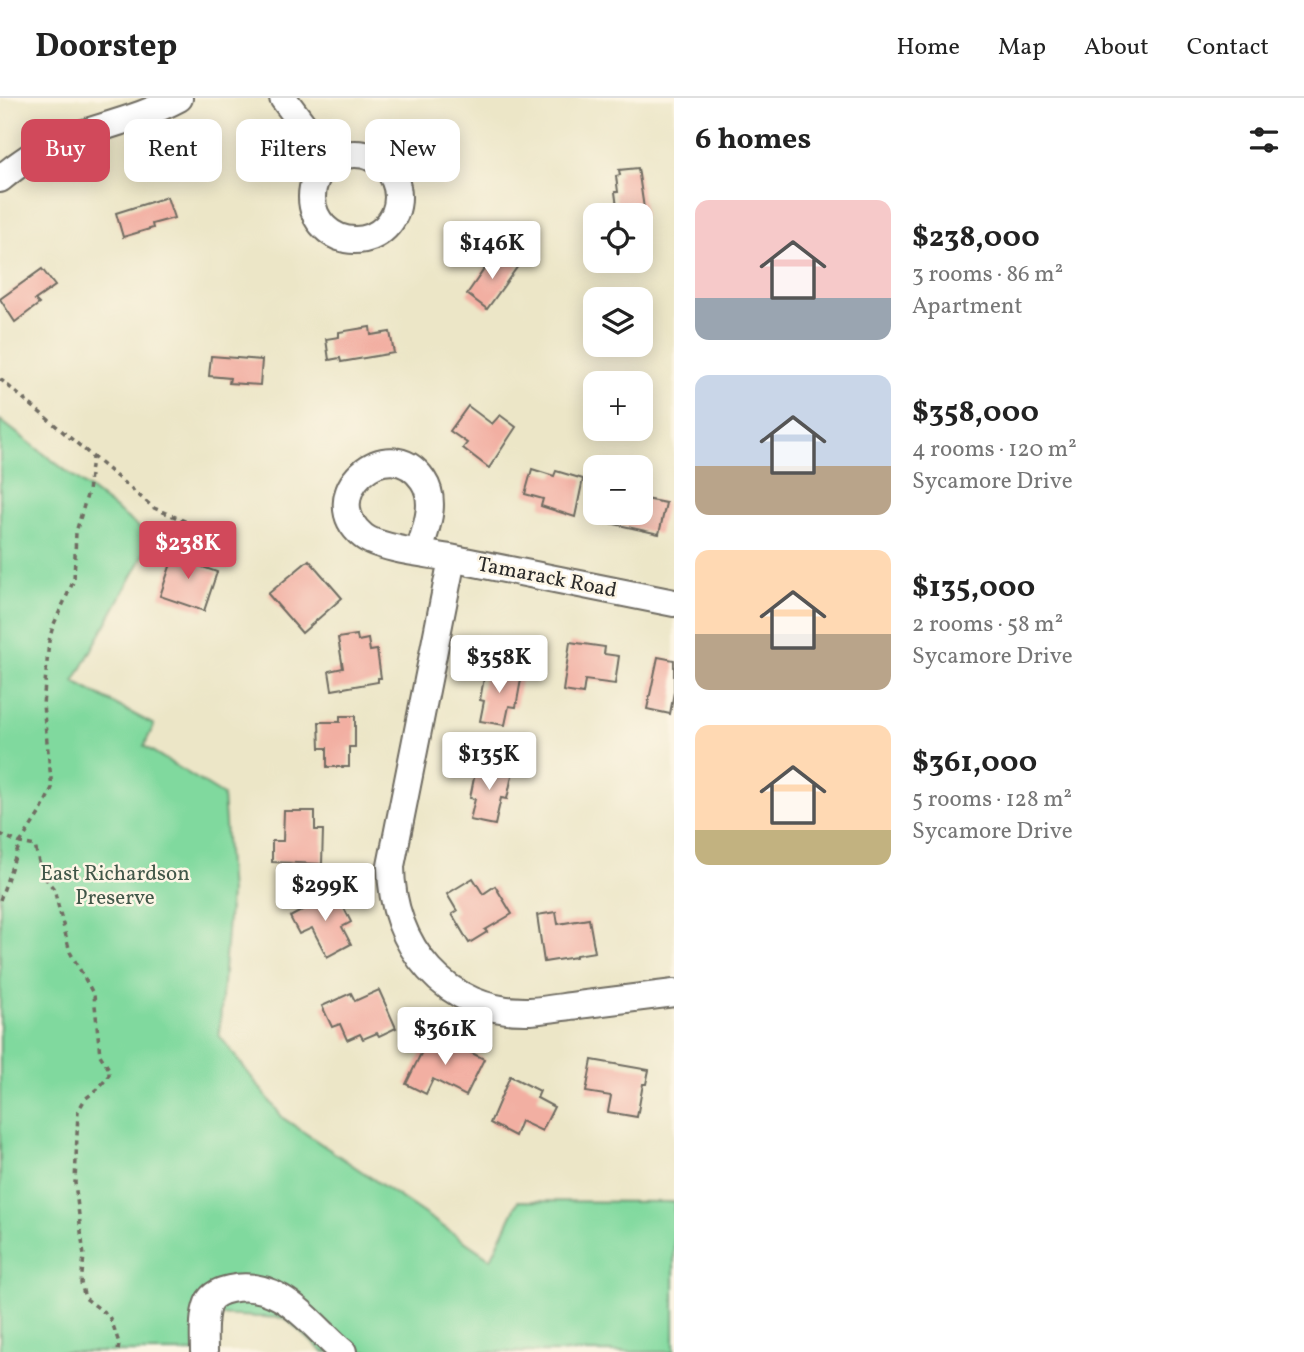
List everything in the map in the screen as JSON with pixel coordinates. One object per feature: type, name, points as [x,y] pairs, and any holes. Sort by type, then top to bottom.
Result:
[{"type":"street","points":[[0,179],[25,159],[55,143],[159,109],[179,98]]},
{"type":"street","points":[[283,98],[298,119]]},
{"type":"street","name":"Tamarack Road","points":[[419,552],[674,603]]},
{"type":"street","points":[[452,559],[391,866],[394,904],[407,939],[423,962],[443,982],[475,1001],[493,1007],[530,1011],[674,993]]},
{"type":"street","points":[[204,1352],[205,1316],[209,1301],[219,1292],[237,1288],[277,1294],[291,1303],[343,1352]]},
{"type":"path","points":[[0,379],[154,509],[194,525]]},
{"type":"path","points":[[0,900],[20,844],[51,789],[43,705],[49,641],[52,626],[74,580],[76,532],[88,492],[92,457]]},
{"type":"path","points":[[0,834],[20,844],[35,846],[42,874],[54,889],[70,952],[94,995],[100,1055],[109,1075],[99,1088],[85,1099],[78,1111],[75,1196],[84,1256],[81,1283],[85,1298],[108,1315],[119,1343],[118,1352]]},
{"type":"green space","name":"East Richardson Preserve","points":[[0,420],[153,538],[74,682],[154,725],[144,746],[223,795],[230,893],[219,1035],[283,1118],[491,1259],[518,1201],[674,1202],[674,1352],[323,1352],[285,1318],[214,1315],[212,1352],[0,1352]]},
{"type":"building","points":[[638,168],[643,203],[616,203],[616,176],[620,175],[619,170]]},
{"type":"building","points":[[167,197],[174,218],[123,237],[116,213]]},
{"type":"building","points":[[501,253],[518,266],[487,309],[467,294],[485,268],[488,270]]},
{"type":"building","points":[[42,269],[55,286],[35,300],[39,304],[15,322],[0,299]]},
{"type":"building","points":[[370,327],[371,335],[390,332],[394,353],[341,362],[340,358],[329,360],[326,339],[339,337],[339,332]]},
{"type":"building","points":[[211,356],[262,360],[260,385],[229,383],[230,378],[209,376]]},
{"type":"building","points":[[468,406],[492,424],[500,415],[516,427],[489,468],[463,448],[467,443],[450,431]]},
{"type":"building","points":[[532,469],[554,476],[556,471],[583,479],[575,517],[541,506],[543,499],[525,494]]},
{"type":"building","points":[[653,500],[666,503],[659,534],[619,525],[653,525]]},
{"type":"building","points":[[177,546],[198,553],[194,564],[217,572],[204,611],[160,596]]},
{"type":"building","points":[[309,560],[342,598],[302,633],[268,594]]},
{"type":"building","points":[[357,635],[358,641],[368,639],[370,651],[377,650],[381,678],[378,678],[378,682],[332,690],[329,671],[343,668],[338,638]]},
{"type":"building","points":[[570,642],[605,647],[604,654],[619,656],[615,684],[585,680],[583,694],[563,691]]},
{"type":"building","points":[[658,657],[674,660],[674,692],[670,714],[647,709]]},
{"type":"building","points":[[486,667],[522,674],[516,707],[509,706],[505,725],[480,721],[484,701],[480,700]]},
{"type":"building","points":[[340,716],[355,716],[355,747],[349,747],[349,767],[327,767],[327,748],[320,748],[319,722],[340,722]]},
{"type":"building","points":[[477,763],[513,771],[507,799],[501,798],[495,825],[470,820],[475,799],[470,798]]},
{"type":"building","points":[[284,811],[315,811],[315,830],[323,830],[322,864],[272,862],[272,841],[283,841]]},
{"type":"building","points":[[473,878],[483,894],[495,886],[512,914],[469,943],[452,914],[457,911],[447,894]]},
{"type":"building","points":[[336,892],[351,922],[342,927],[351,944],[327,957],[312,928],[299,934],[290,917]]},
{"type":"building","points":[[556,912],[558,924],[589,919],[595,952],[544,962],[537,915]]},
{"type":"building","points":[[379,990],[396,1028],[379,1036],[377,1033],[363,1039],[360,1034],[347,1040],[340,1024],[332,1027],[322,1006],[351,993],[355,1001]]},
{"type":"building","points":[[431,1033],[484,1059],[466,1096],[433,1079],[426,1094],[406,1084]]},
{"type":"building","points":[[592,1060],[649,1070],[646,1084],[643,1084],[637,1117],[608,1112],[611,1096],[586,1092]]},
{"type":"building","points":[[510,1076],[540,1091],[537,1098],[554,1107],[542,1131],[521,1121],[515,1136],[490,1123]]}]
